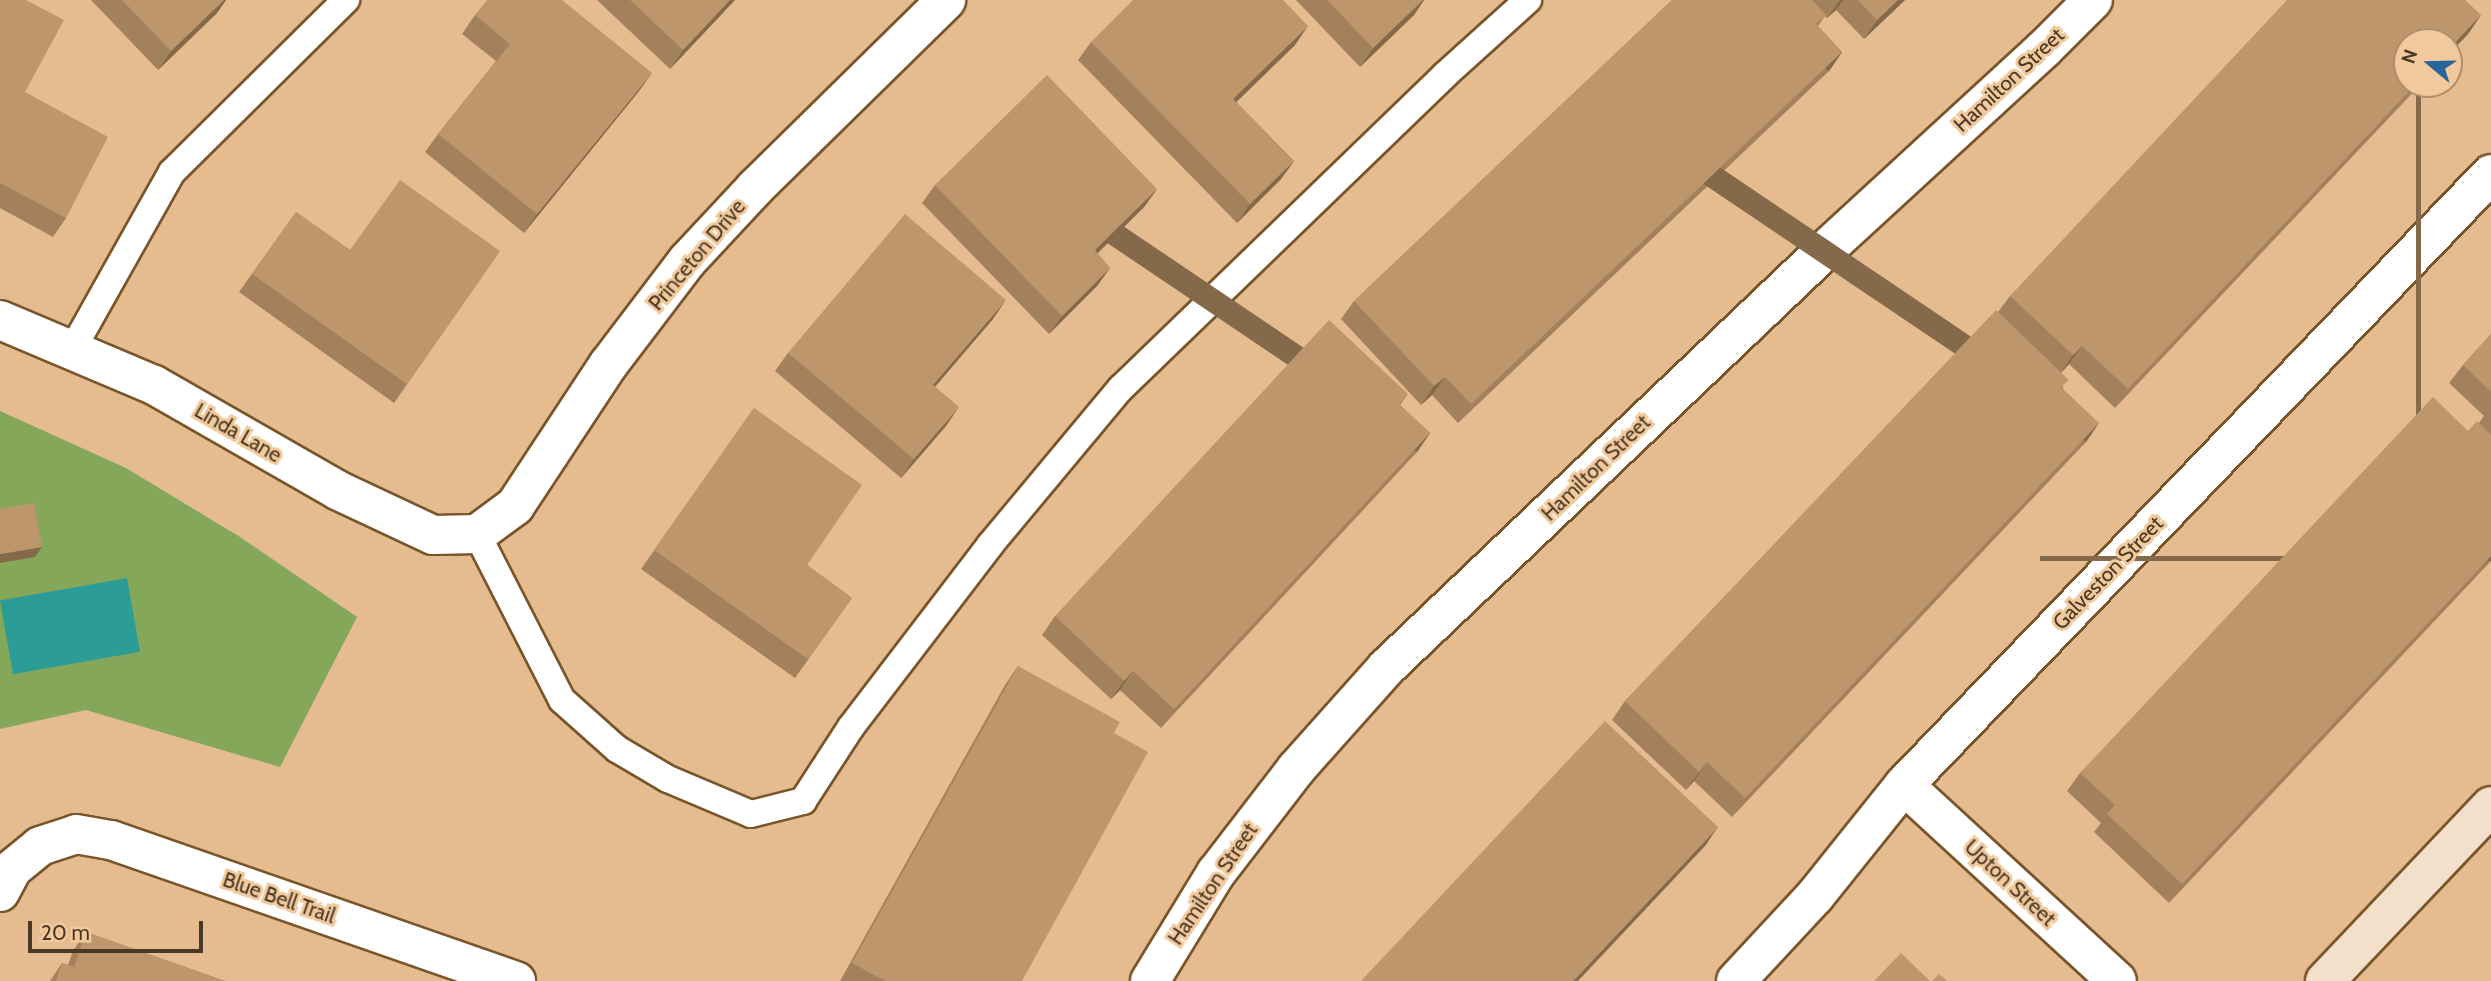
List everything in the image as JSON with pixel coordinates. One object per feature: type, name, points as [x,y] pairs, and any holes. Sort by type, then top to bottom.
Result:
[{"type":"main road","points":[[2325,981],[2491,806]]},
{"type":"street","name":"Princeton Drive","points":[[477,534],[515,506],[608,365],[687,261],[755,187],[946,0]]},
{"type":"street","name":"Hamilton Street","points":[[1150,981],[1216,873],[1296,769],[1387,667],[1821,254],[2093,0]]},
{"type":"street","name":"Galveston Street","points":[[1736,981],[1815,896],[1904,785],[2491,174]]},
{"type":"street","name":"Linda Lane","points":[[0,320],[154,385],[337,490],[432,535],[477,534]]},
{"type":"street","name":"Upton Street","points":[[1904,785],[2117,981]]},
{"type":"street","name":"Blue Bell Trail","points":[[0,892],[12,869],[40,846],[76,834],[111,840],[516,981]]},
{"type":"lane","points":[[72,350],[172,172],[346,0]]},
{"type":"lane","points":[[477,534],[562,701],[617,749],[668,779],[751,814],[803,801],[851,727],[989,545],[1121,388],[1444,75],[1528,0]]},
{"type":"green space","points":[[0,411],[126,468],[240,537],[357,617],[280,767],[86,710],[0,729]]},
{"type":"water","points":[[127,578],[140,652],[13,674],[0,600]]},
{"type":"building","points":[[0,0],[26,0],[64,20],[25,92],[108,137],[66,218],[0,183]]},
{"type":"building","points":[[122,0],[224,0],[171,51]]},
{"type":"building","points":[[487,0],[562,0],[652,73],[537,214],[438,134],[510,44],[475,15]]},
{"type":"building","points":[[630,0],[730,0],[683,50]]},
{"type":"building","points":[[1133,0],[1283,0],[1308,26],[1233,99],[1294,161],[1250,204],[1091,42]]},
{"type":"building","points":[[1327,0],[1423,0],[1373,48]]},
{"type":"building","points":[[1672,0],[1812,0],[1826,15],[1816,24],[1842,52],[1471,404],[1445,377],[1434,386],[1354,301]]},
{"type":"building","points":[[1858,0],[1898,0],[1877,20]]},
{"type":"building","points":[[2287,0],[2465,0],[2481,15],[2463,34],[2463,28],[2393,28],[2393,98],[2403,98],[2128,389],[2082,346],[2073,355],[2010,296]]},
{"type":"building","points":[[1047,75],[1157,189],[1095,250],[1110,268],[1062,316],[935,185]]},
{"type":"building","points":[[400,180],[500,251],[407,384],[252,274],[296,212],[350,250]]},
{"type":"building","points":[[905,214],[1006,300],[933,385],[959,407],[914,459],[788,353]]},
{"type":"building","points":[[1996,310],[2069,380],[2061,387],[2099,423],[1745,798],[1707,762],[1699,772],[1625,701]]},
{"type":"building","points":[[1329,320],[1408,394],[1399,404],[1430,433],[1174,709],[1133,671],[1124,681],[1055,616]]},
{"type":"building","points":[[2491,334],[2491,392],[2463,365]]},
{"type":"building","points":[[2433,397],[2468,431],[2477,421],[2491,435],[2491,556],[2182,884],[2107,814],[2115,805],[2080,773]]},
{"type":"building","points":[[754,408],[862,485],[807,565],[852,598],[808,659],[654,550]]},
{"type":"building","points":[[34,503],[42,547],[0,554],[0,509]]},
{"type":"building","points":[[1018,666],[1120,722],[1114,733],[1148,752],[1022,981],[885,981],[852,963]]},
{"type":"building","points":[[1605,721],[1718,827],[1573,981],[1361,981]]},
{"type":"building","points":[[86,932],[225,981],[56,981],[62,963],[74,967]]},
{"type":"building","points":[[1901,953],[1930,981],[1874,981]]},
{"type":"building","points":[[1939,974],[1947,981],[1932,981]]}]
